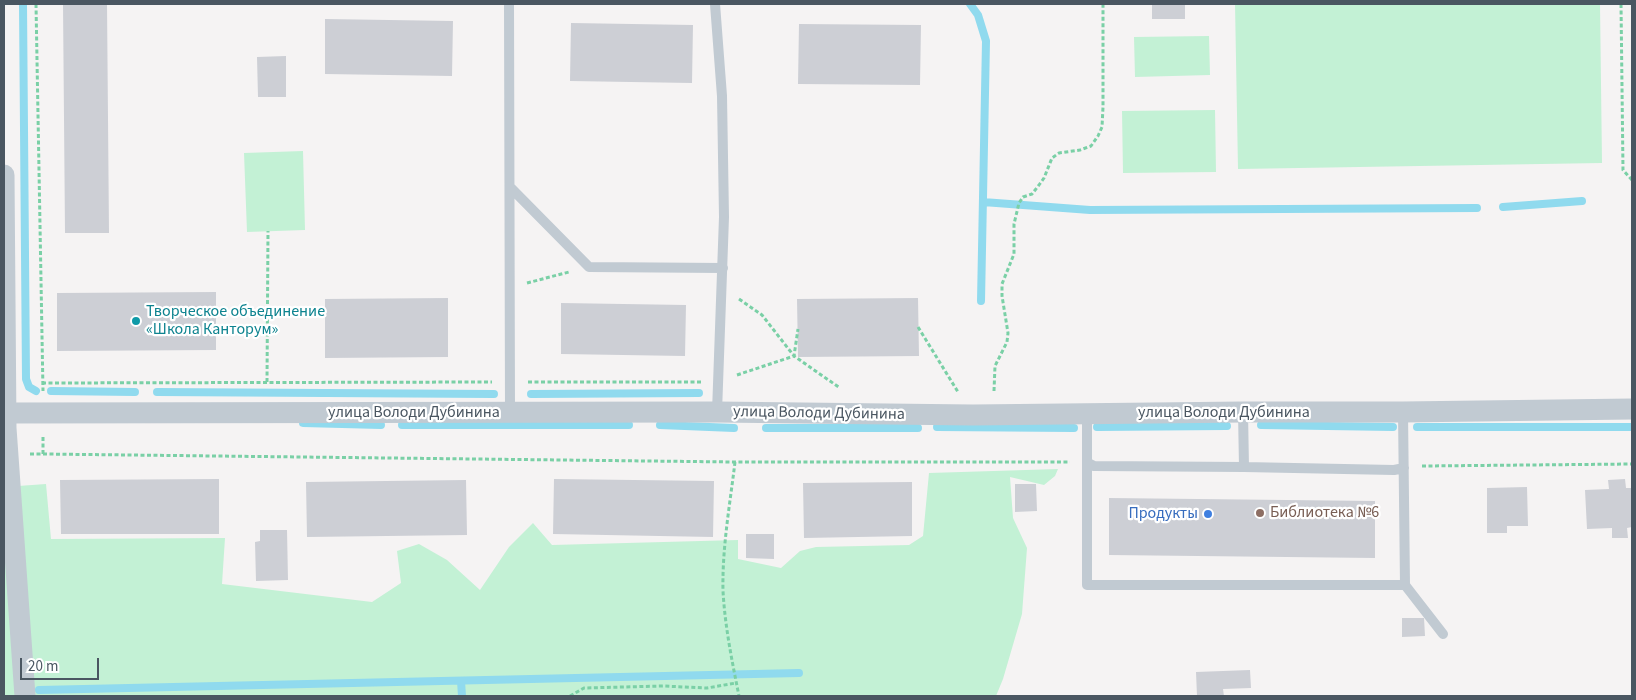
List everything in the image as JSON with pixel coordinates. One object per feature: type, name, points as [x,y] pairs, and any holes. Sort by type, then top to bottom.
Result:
[{"type":"street","points":[[4,175],[7,462],[25,696]]},
{"type":"street","name":"улица Володи Дубинина","points":[[6,413],[717,412],[984,415],[1632,409]]},
{"type":"lane","points":[[509,4],[511,188],[510,413]]},
{"type":"lane","points":[[715,4],[722,96],[723,268],[717,412]]},
{"type":"lane","points":[[511,188],[589,267],[723,268]]},
{"type":"lane","points":[[1243,412],[1244,467]]},
{"type":"lane","points":[[1403,412],[1405,585],[1443,634]]},
{"type":"lane","points":[[1087,414],[1087,585],[1405,585]]},
{"type":"lane","points":[[1088,463],[1094,466],[1394,470],[1404,468]]},
{"type":"path","points":[[36,4],[44,454]]},
{"type":"path","points":[[984,415],[995,366],[1007,342],[1008,333],[1002,284],[1014,254],[1014,224],[1019,205],[1023,197],[1032,194],[1039,186],[1052,158],[1059,153],[1080,150],[1091,146],[1102,127],[1104,107],[1102,4]]},
{"type":"path","points":[[1621,4],[1623,170],[1632,180]]},
{"type":"path","points":[[267,382],[268,231]]},
{"type":"path","points":[[510,288],[589,267]]},
{"type":"path","points":[[722,288],[762,315],[794,356],[856,400],[865,414]]},
{"type":"path","points":[[918,327],[984,415]]},
{"type":"path","points":[[794,356],[798,329]]},
{"type":"path","points":[[42,383],[718,382],[794,356]]},
{"type":"path","points":[[7,462],[44,454],[735,462],[1064,461],[1088,463]]},
{"type":"path","points":[[735,462],[725,542],[723,590],[731,658],[740,696]]},
{"type":"path","points":[[1404,468],[1415,466],[1632,464]]},
{"type":"path","points":[[570,696],[584,688],[663,686],[707,688],[736,683]]},
{"type":"green space","points":[[1235,4],[1600,4],[1602,163],[1238,169]]},
{"type":"green space","points":[[1209,36],[1210,75],[1135,77],[1134,37]]},
{"type":"green space","points":[[1215,110],[1216,172],[1123,173],[1122,111]]},
{"type":"green space","points":[[303,151],[305,230],[247,232],[244,153]]},
{"type":"green space","points":[[1058,469],[1055,476],[1044,485],[1010,477],[1013,518],[1027,548],[1022,614],[1003,679],[996,696],[4,696],[4,487],[46,484],[51,539],[225,538],[222,584],[372,602],[401,583],[397,551],[419,544],[447,560],[480,590],[509,547],[533,523],[552,545],[738,540],[738,559],[781,568],[800,551],[816,547],[909,545],[923,536],[929,473]]},
{"type":"building","points":[[63,4],[107,4],[109,233],[65,233]]},
{"type":"building","points":[[1152,4],[1185,4],[1185,19],[1152,19]]},
{"type":"building","points":[[325,19],[453,21],[452,76],[325,74]]},
{"type":"building","points":[[571,23],[693,25],[692,83],[570,81]]},
{"type":"building","points":[[799,24],[921,25],[920,85],[798,84]]},
{"type":"building","points":[[286,56],[286,97],[258,97],[257,57]]},
{"type":"building","name":"Творческое объединение «Школа Канторум»","points":[[216,292],[216,350],[57,351],[57,293]]},
{"type":"building","points":[[448,298],[448,357],[325,358],[325,299]]},
{"type":"building","points":[[918,298],[919,356],[798,357],[797,299]]},
{"type":"building","points":[[561,303],[686,305],[685,356],[561,354]]},
{"type":"building","points":[[219,479],[219,534],[61,534],[60,480]]},
{"type":"building","points":[[554,479],[714,481],[713,537],[553,534]]},
{"type":"building","points":[[1625,479],[1626,488],[1632,488],[1632,527],[1627,528],[1628,538],[1612,538],[1612,528],[1587,529],[1585,490],[1609,489],[1608,480]]},
{"type":"building","points":[[466,480],[467,535],[307,537],[306,482]]},
{"type":"building","points":[[912,482],[912,536],[804,538],[803,483]]},
{"type":"building","points":[[1015,484],[1036,484],[1037,511],[1015,512]]},
{"type":"building","points":[[1527,487],[1528,526],[1507,526],[1507,533],[1487,533],[1487,488]]},
{"type":"building","points":[[1109,498],[1375,501],[1375,558],[1109,555]]},
{"type":"building","points":[[260,530],[287,530],[288,580],[256,581],[255,542],[260,541]]},
{"type":"building","points":[[746,534],[774,534],[774,559],[746,558]]},
{"type":"building","points":[[1402,618],[1424,618],[1425,636],[1402,637]]},
{"type":"building","points":[[1250,670],[1251,688],[1223,689],[1224,696],[1197,696],[1196,672]]},
{"type":"waterway","points":[[23,4],[26,379],[29,387],[36,391]]},
{"type":"waterway","points":[[970,4],[978,15],[986,41],[981,301]]},
{"type":"waterway","points":[[1503,207],[1582,201]]},
{"type":"waterway","points":[[983,202],[1090,210],[1477,208]]},
{"type":"waterway","points":[[51,391],[135,392]]},
{"type":"waterway","points":[[157,392],[494,394]]},
{"type":"waterway","points":[[531,394],[699,393]]},
{"type":"waterway","points":[[303,423],[381,425]]},
{"type":"waterway","points":[[402,425],[629,425]]},
{"type":"waterway","points":[[660,425],[734,428]]},
{"type":"waterway","points":[[1261,425],[1393,427]]},
{"type":"waterway","points":[[1097,427],[1227,426]]},
{"type":"waterway","points":[[937,427],[1074,428]]},
{"type":"waterway","points":[[1417,427],[1632,427]]},
{"type":"waterway","points":[[766,428],[918,428]]},
{"type":"waterway","points":[[39,690],[799,673]]},
{"type":"waterway","points":[[461,681],[462,696]]},
{"type":"place","name":"Творческое объединение «Школа Канторум»","points":[[136,321]]},
{"type":"place","name":"Библиотека №6","points":[[1260,513]]},
{"type":"place","name":"Продукты","points":[[1208,514]]}]
